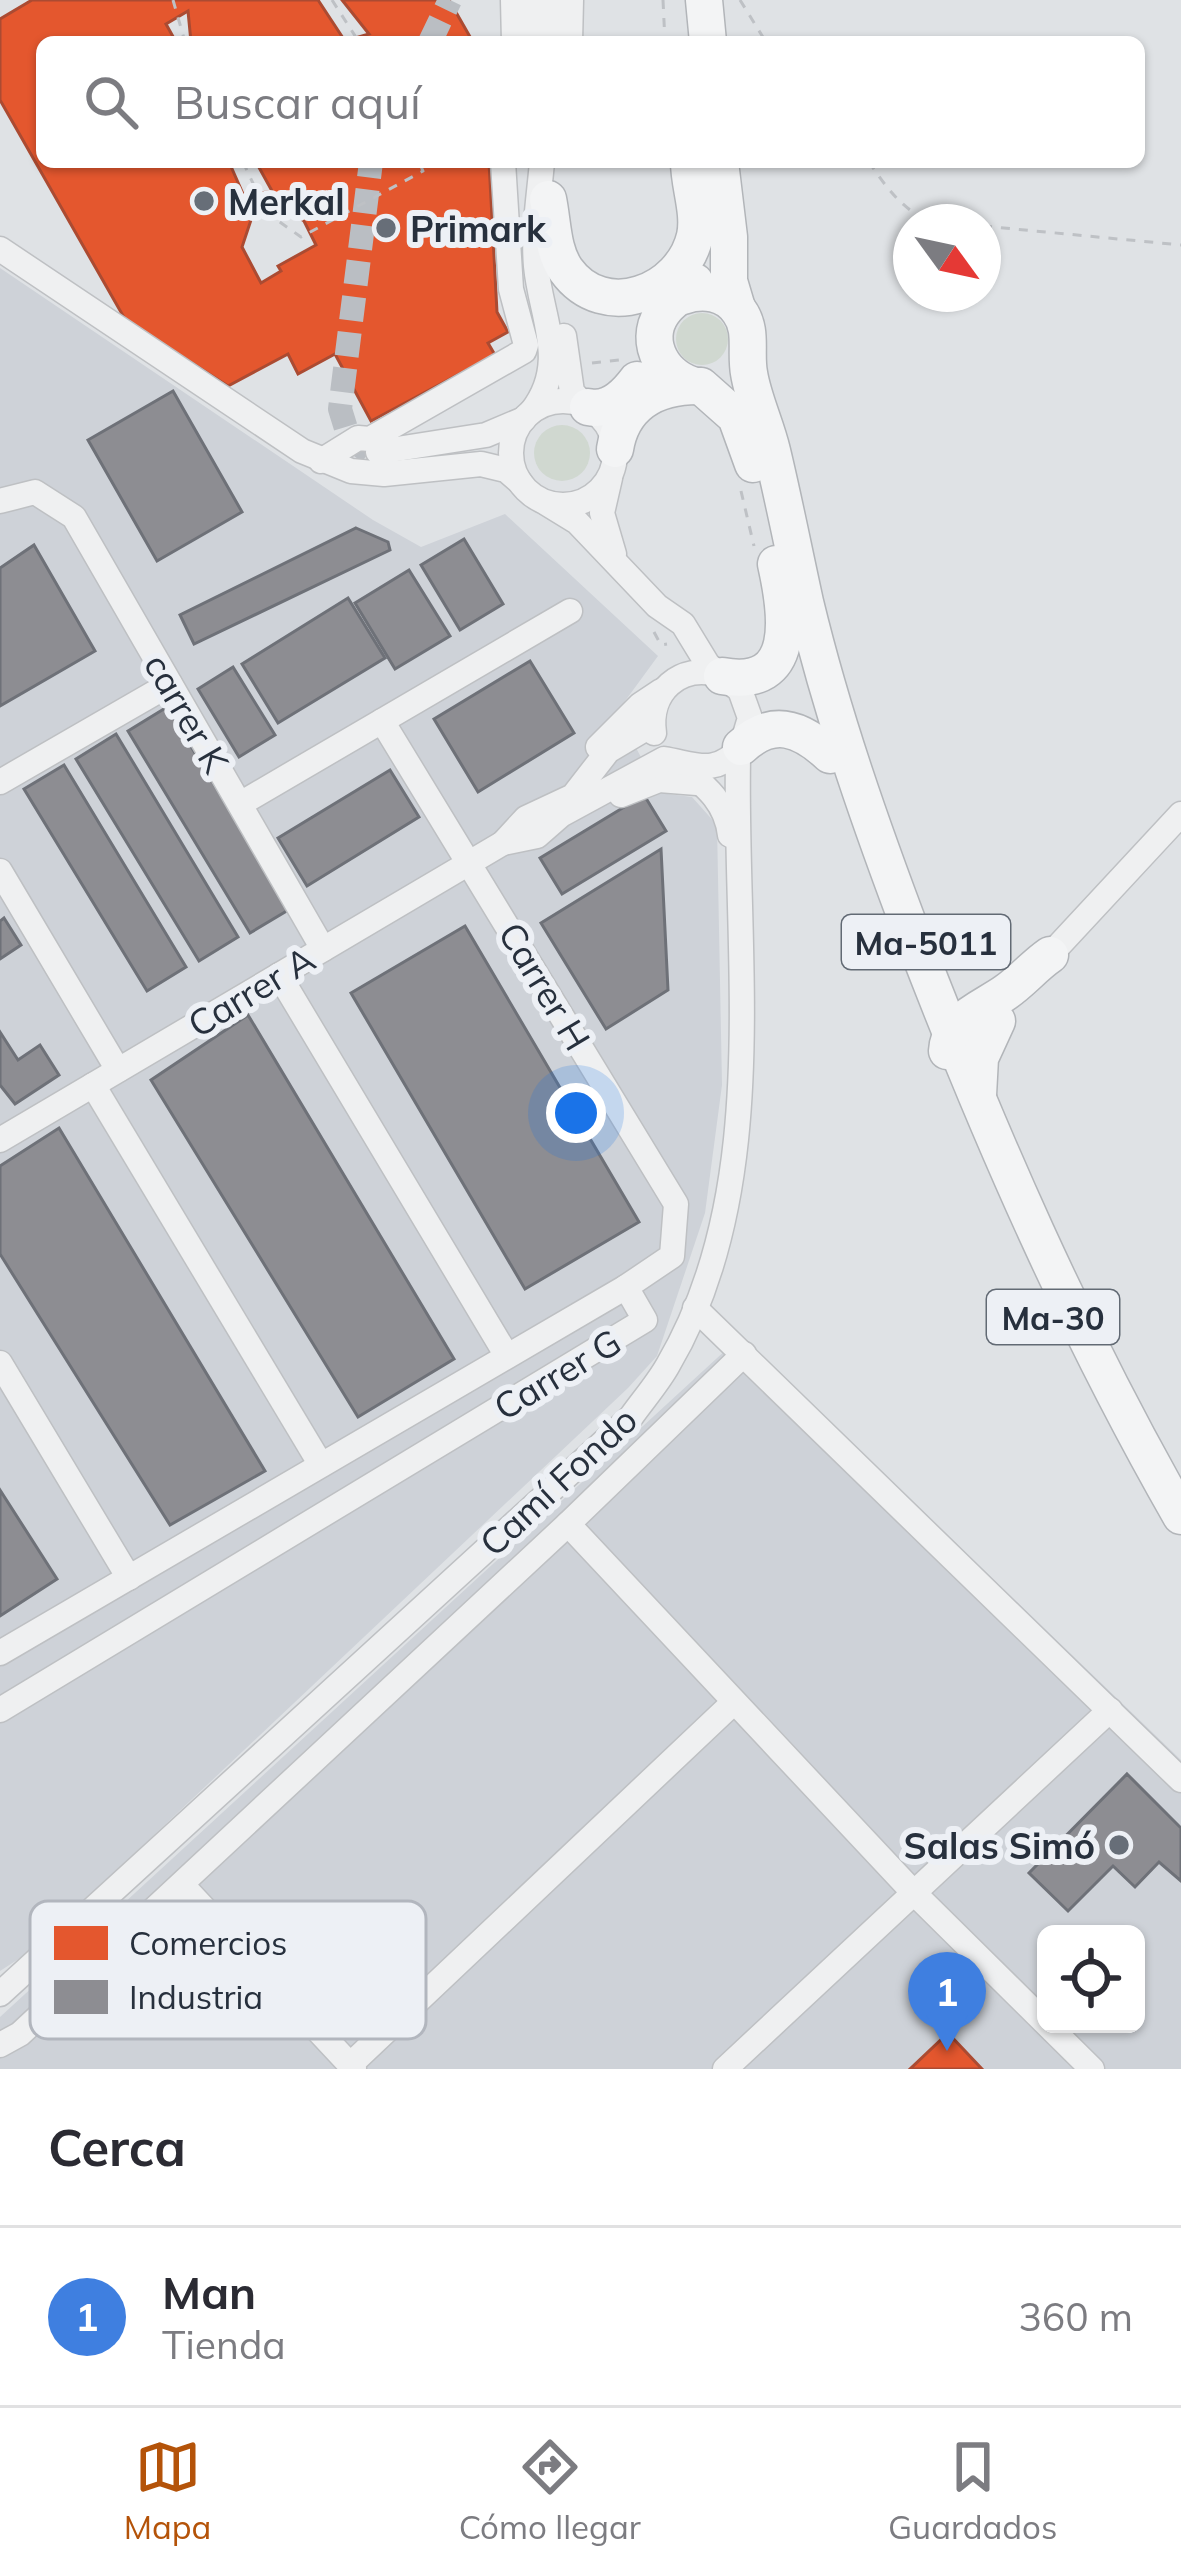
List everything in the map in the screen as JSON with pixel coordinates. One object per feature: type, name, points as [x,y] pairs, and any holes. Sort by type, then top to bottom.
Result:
[{"type":"highway","points":[[693,36],[711,0]]},
{"type":"highway","points":[[708,36],[711,0]]},
{"type":"highway","points":[[548,199],[556,249],[576,282],[612,298],[641,296],[674,274],[693,243],[696,220],[690,168]]},
{"type":"highway","points":[[586,406],[602,409],[626,393],[643,371],[640,349],[664,310],[698,278],[709,246],[702,168]]},
{"type":"highway","name":"Ma-30","points":[[721,168],[729,281],[747,327],[749,374],[872,856],[944,1077],[1076,1363],[1181,1546]]},
{"type":"highway","points":[[682,296],[712,293],[736,308]]},
{"type":"highway","name":"Ma-30","points":[[640,349],[724,404],[741,425],[764,515],[768,571],[830,755],[945,1022]]},
{"type":"highway","points":[[613,462],[622,424],[642,399],[662,389],[697,386],[730,376],[747,349]]},
{"type":"highway","points":[[722,676],[755,675],[779,656],[785,638],[768,571]]},
{"type":"highway","points":[[741,747],[779,727],[806,735],[830,755]]},
{"type":"highway","name":"Ma-5011","points":[[872,856],[910,901],[943,981],[997,1009]]},
{"type":"highway","name":"Ma-5011","points":[[945,1022],[977,1035],[997,1009],[1038,976],[1050,955]]},
{"type":"highway","name":"Ma-5011","points":[[981,1110],[978,1068],[997,1009]]},
{"type":"highway","points":[[945,1022],[1094,1354],[1181,1516]]},
{"type":"highway","points":[[945,1022],[948,1056],[1056,1301],[1076,1363]]},
{"type":"street","points":[[514,0],[514,36]]},
{"type":"street","points":[[531,0],[532,36]]},
{"type":"street","points":[[551,36],[552,0]]},
{"type":"street","points":[[570,36],[572,0]]},
{"type":"street","points":[[370,455],[524,352],[511,290],[503,168]]},
{"type":"street","points":[[526,168],[530,289],[542,334],[560,358]]},
{"type":"street","points":[[542,168],[534,229],[536,267],[572,392],[607,424],[613,462],[602,513],[616,562]]},
{"type":"street","points":[[544,168],[548,199]]},
{"type":"street","points":[[427,469],[444,460],[494,450],[524,422],[560,358],[545,260],[555,168]]},
{"type":"street","points":[[0,249],[321,461],[486,435],[563,401],[586,406]]},
{"type":"street","points":[[520,482],[512,458],[524,422]]},
{"type":"street","points":[[321,461],[358,439],[384,475],[493,466],[506,470],[577,522],[616,562],[675,644],[676,668],[652,721],[608,751],[580,790],[544,820]]},
{"type":"street","points":[[546,503],[572,505],[587,500],[602,490],[613,462]]},
{"type":"street","name":"carrer K","points":[[0,502],[35,492],[74,517],[323,949]]},
{"type":"street","points":[[240,805],[570,611]]},
{"type":"street","points":[[544,820],[664,759],[689,767],[714,767],[729,760],[748,734],[749,710],[740,690],[702,658],[683,625],[653,615]]},
{"type":"street","points":[[544,820],[604,739],[640,705],[691,671],[722,676]]},
{"type":"street","points":[[0,782],[170,684]]},
{"type":"street","points":[[382,721],[471,862]]},
{"type":"street","points":[[652,721],[661,748],[705,786],[725,811],[736,857]]},
{"type":"street","name":"Camí Fondo","points":[[102,1901],[631,1417],[668,1364],[695,1308],[728,1194],[740,1109],[736,857],[741,747]]},
{"type":"street","points":[[544,820],[568,825],[659,780],[682,779],[705,786]]},
{"type":"street","name":"Ma-5011","points":[[1050,955],[1181,814]]},
{"type":"street","name":"Carrer A","points":[[0,1140],[503,843],[526,818],[544,820]]},
{"type":"street","name":"Carrer H","points":[[471,862],[676,1204],[672,1256],[626,1287]]},
{"type":"street","points":[[2,877],[118,1070]]},
{"type":"street","points":[[279,975],[507,1356]]},
{"type":"street","points":[[93,1085],[321,1465]]},
{"type":"street","name":"Carrer G","points":[[0,1653],[626,1287],[645,1320],[0,1710]]},
{"type":"street","points":[[695,1308],[1181,1780]]},
{"type":"street","points":[[165,1901],[744,1354]]},
{"type":"street","points":[[0,1363],[8,1393],[129,1578]]},
{"type":"street","points":[[568,1524],[914,1893],[1092,2069]]},
{"type":"street","points":[[426,1996],[734,1702]]},
{"type":"street","points":[[725,2069],[1110,1710]]},
{"type":"street","points":[[182,1885],[197,1901]]},
{"type":"street","name":"Camí Fondo","points":[[0,1994],[30,1967]]},
{"type":"street","points":[[0,2045],[30,2025]]},
{"type":"street","points":[[326,2039],[352,2067],[381,2039]]},
{"type":"path","points":[[173,0],[183,36]]},
{"type":"path","points":[[332,0],[354,36]]},
{"type":"path","points":[[663,0],[665,36]]},
{"type":"path","points":[[711,0],[758,36]]},
{"type":"path","points":[[246,168],[268,213],[301,237],[421,168]]},
{"type":"path","points":[[873,168],[891,195],[904,204]]},
{"type":"path","points":[[1001,228],[1181,245]]},
{"type":"path","points":[[560,358],[640,349]]},
{"type":"path","points":[[738,480],[768,571]]},
{"type":"path","points":[[653,615],[661,645],[675,644]]},
{"type":"shaded area","points":[[0,268],[373,520],[421,547],[505,514],[658,656],[617,712],[660,793],[692,797],[717,825],[722,1085],[705,1213],[657,1356],[84,1901],[30,1901],[30,1952],[0,1971]]},
{"type":"shaded area","points":[[702,313],[721,320],[728,339],[721,358],[702,365],[683,358],[676,339],[683,320]]},
{"type":"shaded area","points":[[562,425],[582,433],[590,453],[582,473],[562,481],[542,473],[534,453],[542,433]]},
{"type":"shaded area","points":[[741,1336],[1181,1760],[1181,2069],[0,2069],[0,2017],[30,1989],[30,2039],[426,2039],[426,1901],[126,1901]]},
{"type":"building: Comercios","points":[[32,0],[318,0],[342,36],[190,36],[188,11],[166,24],[173,36],[36,36],[36,163],[0,100],[0,19]]},
{"type":"building: Comercios","points":[[342,0],[449,0],[470,36],[362,36],[369,34]]},
{"type":"building: Comercios","points":[[39,168],[232,168],[244,196],[272,191],[259,168],[489,168],[497,312],[508,332],[488,343],[495,355],[371,421],[335,354],[298,374],[288,354],[228,386],[126,321]],"holes":[[[279,204],[304,221],[316,245],[278,266],[281,271],[261,283],[242,247],[252,217],[247,208]]]},
{"type":"building: Comercios","points":[[948,2033],[982,2069],[910,2069]]},
{"type":"building: Industria","points":[[173,391],[242,512],[157,561],[88,440]]},
{"type":"building: Industria","points":[[356,528],[388,542],[390,550],[194,644],[180,615]]},
{"type":"building: Industria","points":[[464,539],[503,604],[460,630],[421,565]]},
{"type":"building: Industria","points":[[34,545],[95,651],[0,706],[0,568]]},
{"type":"building: Industria","points":[[409,570],[450,636],[395,669],[355,603]]},
{"type":"building: Industria","points":[[348,598],[385,658],[278,723],[242,664]]},
{"type":"building: Industria","points":[[530,661],[574,733],[478,792],[434,719]]},
{"type":"building: Industria","points":[[233,667],[275,735],[239,757],[198,689]]},
{"type":"building: Industria","points":[[167,707],[290,909],[250,933],[128,731]]},
{"type":"building: Industria","points":[[116,734],[238,937],[199,961],[76,759]]},
{"type":"building: Industria","points":[[64,765],[186,967],[147,991],[24,789]]},
{"type":"building: Industria","points":[[390,770],[419,817],[307,886],[278,838]]},
{"type":"building: Industria","points":[[644,795],[666,831],[562,894],[540,858]]},
{"type":"building: Industria","points":[[661,849],[668,990],[606,1029],[541,923]]},
{"type":"building: Industria","points":[[4,918],[21,945],[0,959],[0,921]]},
{"type":"building: Industria","points":[[465,926],[639,1222],[525,1289],[351,993]]},
{"type":"building: Industria","points":[[248,1015],[454,1359],[358,1417],[151,1080]]},
{"type":"building: Industria","points":[[0,1032],[18,1060],[40,1045],[59,1075],[15,1104],[0,1085]]},
{"type":"building: Industria","points":[[59,1128],[265,1471],[170,1525],[0,1254],[0,1166]]},
{"type":"building: Industria","points":[[0,1490],[57,1579],[0,1616]]},
{"type":"building: Industria","name":"Salas Simó","points":[[1127,1774],[1181,1828],[1181,1881],[1159,1862],[1135,1887],[1113,1866],[1068,1911],[1029,1873]]},
{"type":"tunnel","points":[[433,36],[450,0]]},
{"type":"tunnel","points":[[369,452],[349,438],[340,409],[370,168]]},
{"type":"place","name":"Merkal","points":[[204,201]]},
{"type":"place","name":"Primark","points":[[386,228]]},
{"type":"place","name":"Salas Simó","points":[[1119,1845]]},
{"type":"place","name":"Man","points":[[947,2051]]}]
